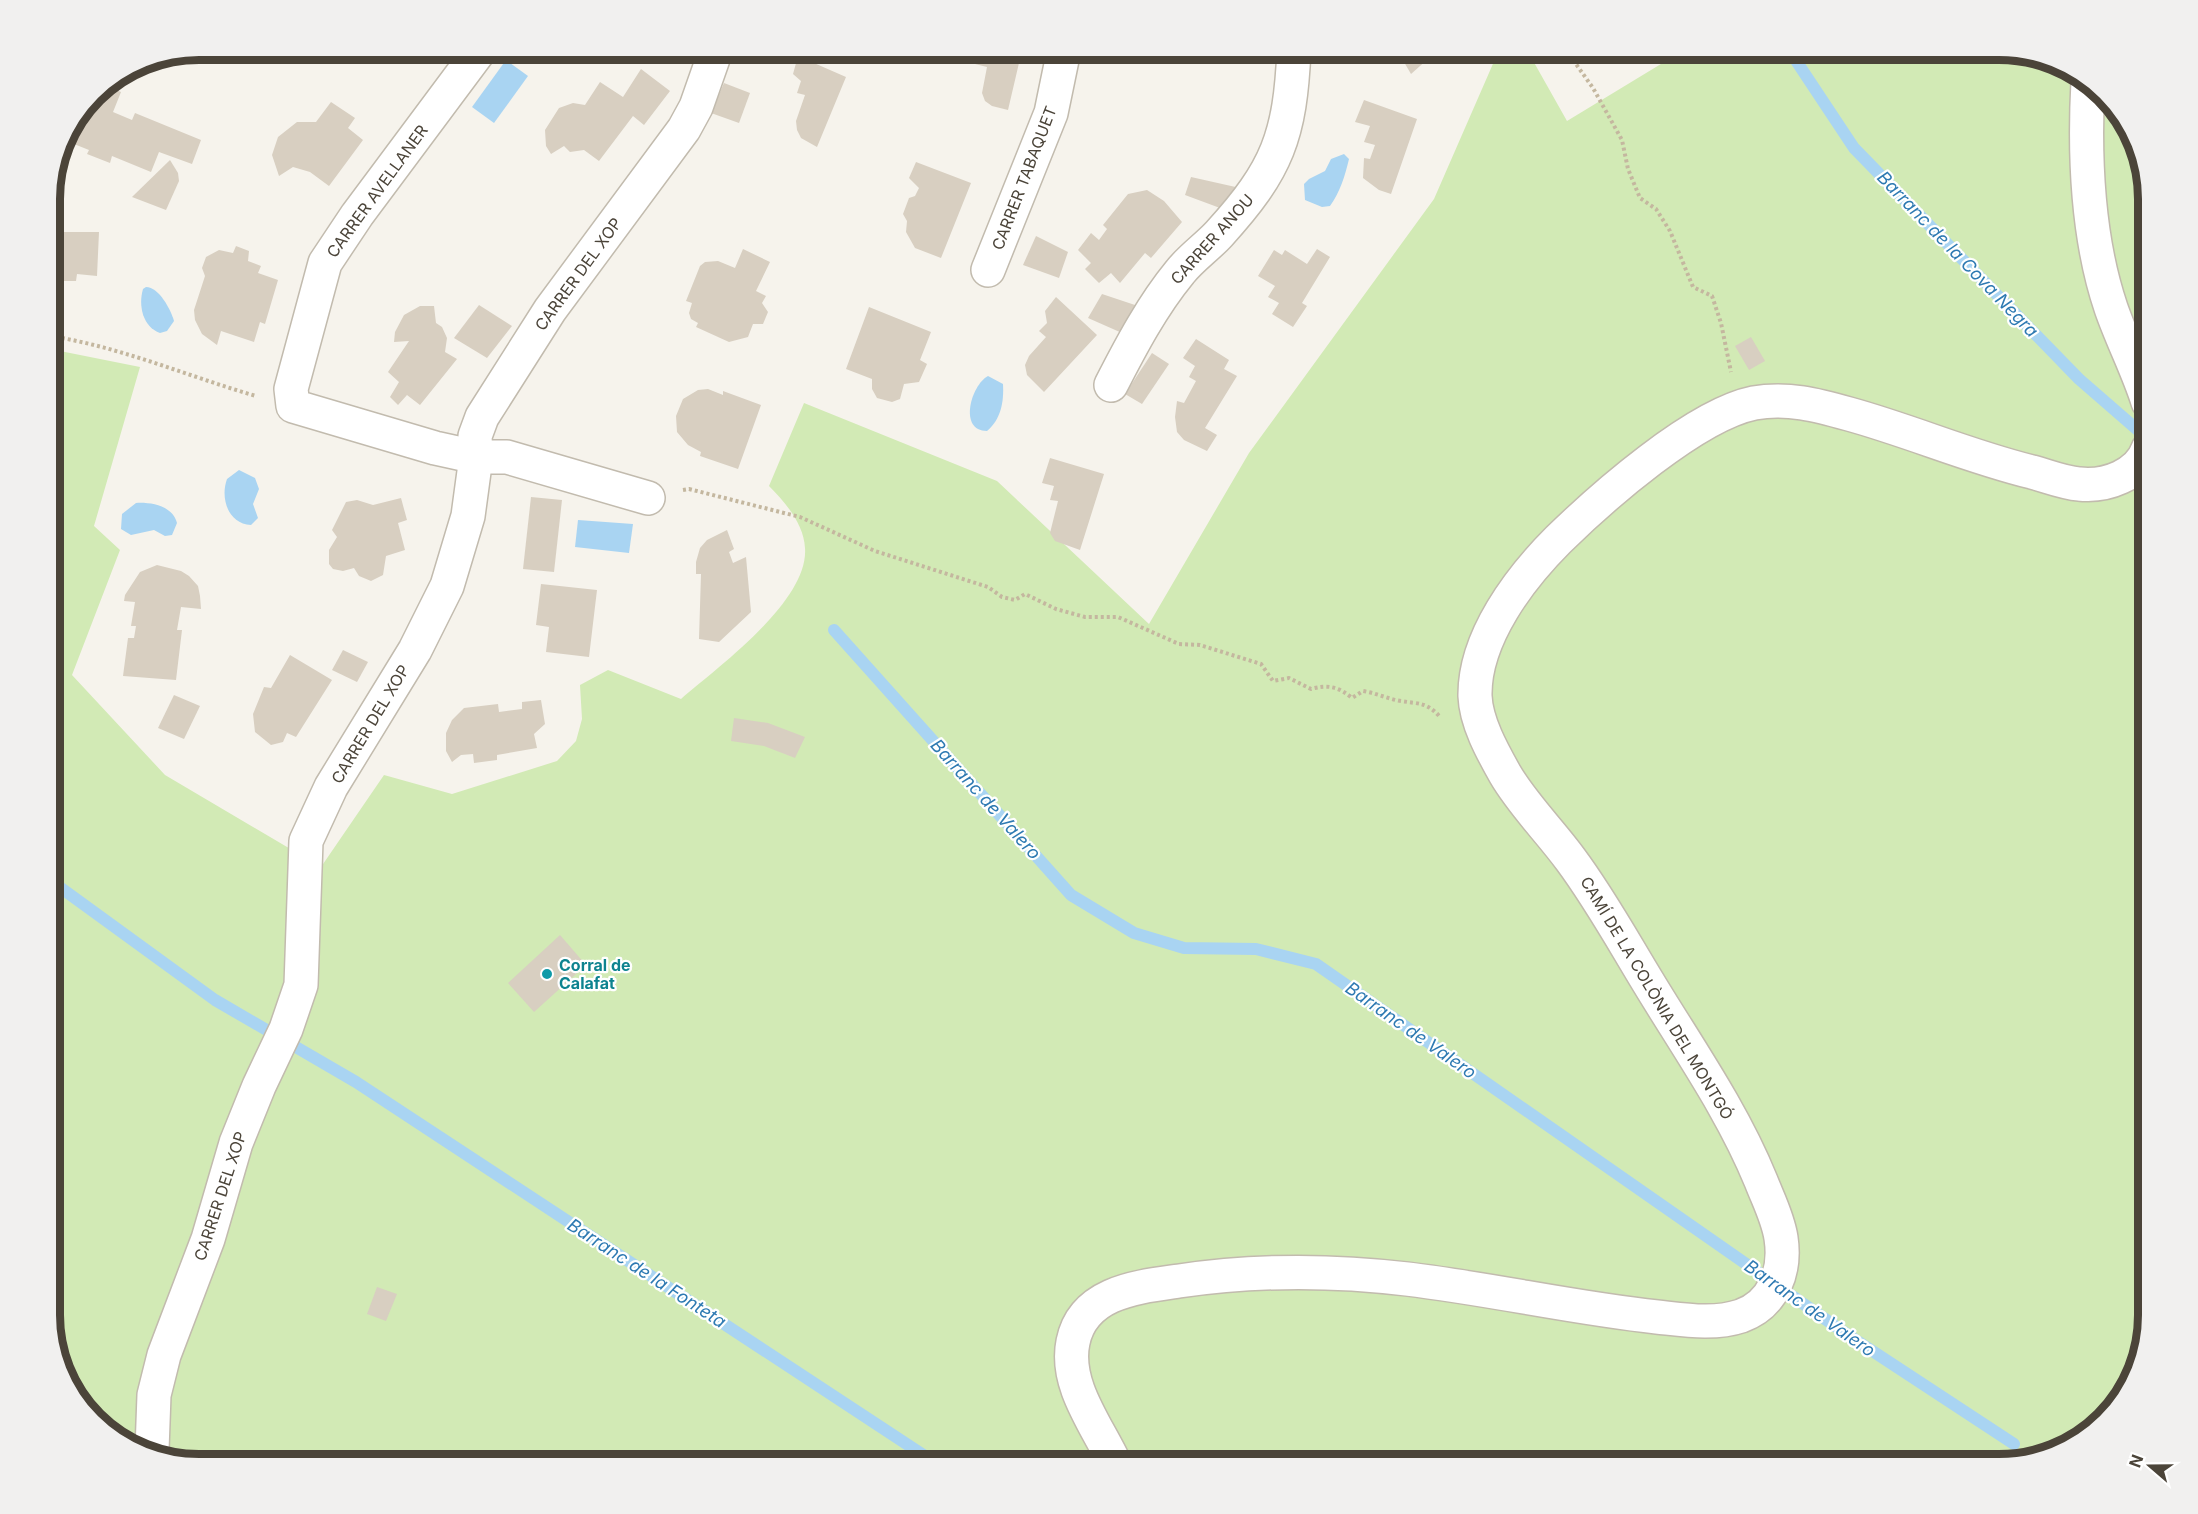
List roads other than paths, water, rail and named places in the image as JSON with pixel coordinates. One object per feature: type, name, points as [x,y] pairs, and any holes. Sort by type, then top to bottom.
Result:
[{"type":"street","name":"CARRER AVELLANER","points":[[473,60],[357,215],[325,263],[291,389],[293,406],[476,457]]},
{"type":"street","name":"CARRER DEL XOP","points":[[152,1445],[154,1395],[164,1355],[208,1239],[236,1143],[286,1029],[301,985],[306,841],[331,787],[415,650],[447,586],[468,516],[476,457],[475,436],[482,417],[550,310],[684,129],[696,107],[712,60]]},
{"type":"street","name":"CARRER TABAQUET","points":[[988,270],[1051,113],[1062,60]]},
{"type":"street","name":"CARRER ANOU","points":[[1111,385],[1172,282],[1227,225],[1263,182],[1276,159],[1289,115],[1293,60]]},
{"type":"street","points":[[2088,93],[2090,191],[2097,254],[2111,308],[2138,377]]},
{"type":"street","name":"CAMÍ DE LA COLÒNIA DEL MONTGÓ","points":[[1110,1454],[1074,1381],[1071,1361],[1073,1342],[1088,1309],[1120,1291],[1246,1273],[1345,1274],[1404,1278],[1561,1305],[1703,1322],[1736,1318],[1758,1308],[1774,1290],[1782,1266],[1781,1240],[1776,1220],[1729,1114],[1609,916],[1572,861],[1517,791],[1482,728],[1475,698],[1478,670],[1491,630],[1537,561],[1591,508],[1637,471],[1721,415],[1749,404],[1788,401],[1824,407],[1886,424],[1991,462],[2079,484],[2105,483],[2126,475],[2138,466]]},
{"type":"street","points":[[476,457],[507,457],[648,498]]},
{"type":"water","points":[[506,60],[528,76],[494,123],[472,107]]},
{"type":"water","points":[[1344,154],[1349,159],[1344,178],[1330,206],[1322,207],[1305,200],[1304,184],[1325,171],[1331,159]]},
{"type":"water","points":[[146,287],[160,295],[170,311],[174,321],[167,331],[160,333],[154,330],[143,315],[141,302],[143,289]]},
{"type":"water","points":[[988,376],[1003,384],[1003,391],[1002,404],[996,421],[987,431],[978,429],[973,424],[970,407],[977,388]]},
{"type":"water","points":[[239,470],[255,478],[259,489],[253,504],[258,518],[251,525],[243,524],[231,515],[225,502],[227,479]]},
{"type":"water","points":[[136,503],[155,504],[171,513],[177,523],[172,535],[165,536],[154,530],[131,535],[121,529],[122,514]]},
{"type":"water","points":[[578,520],[633,524],[629,553],[575,547]]},
{"type":"waterway","name":"Barranc de la Cova Negra","points":[[1796,60],[1854,148],[2079,379],[2138,430]]},
{"type":"waterway","name":"Barranc de Valero","points":[[834,630],[1071,895],[1134,933],[1184,948],[1256,949],[1316,964],[1848,1335],[2014,1444]]},
{"type":"waterway","name":"Barranc de la Fonteta","points":[[60,887],[215,1000],[356,1082],[922,1454]]},
{"type":"place","name":"Corral de Calafat","points":[[547,974]]}]
